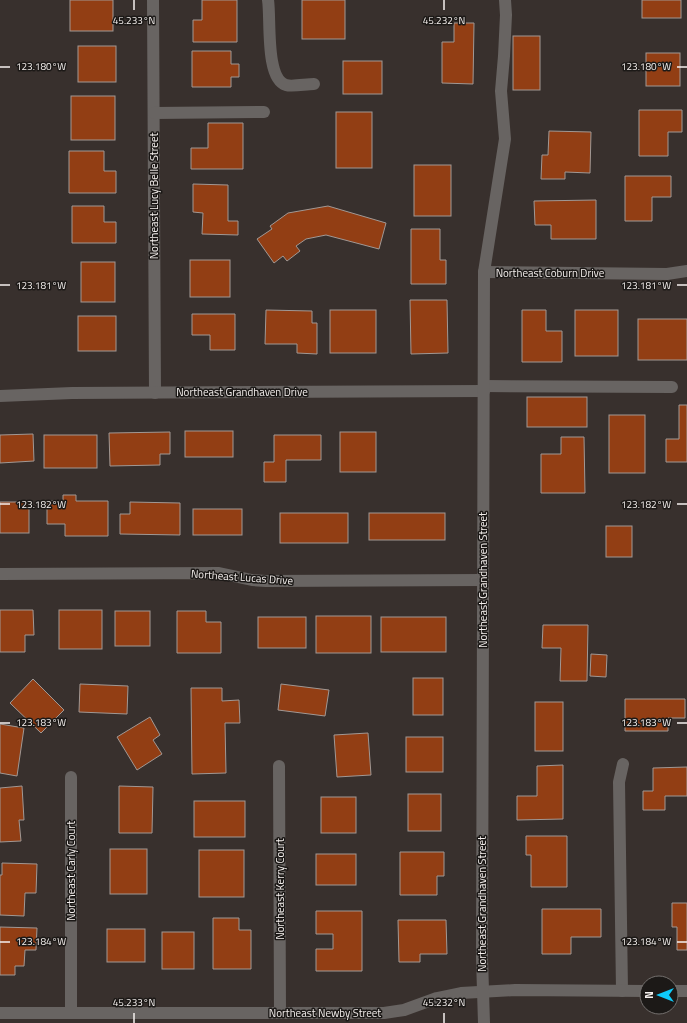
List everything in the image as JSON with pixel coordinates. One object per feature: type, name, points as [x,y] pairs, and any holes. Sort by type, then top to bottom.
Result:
[{"type":"street","name":"Northeast Lucy Belle Street","points":[[153,0],[155,392]]},
{"type":"street","points":[[268,0],[272,67],[278,79],[285,85],[314,84]]},
{"type":"street","name":"Northeast Grandhaven Street","points":[[484,1023],[482,958],[484,272],[505,138],[501,91],[504,56],[505,0]]},
{"type":"street","points":[[154,113],[264,112]]},
{"type":"street","name":"Northeast Coburn Drive","points":[[484,272],[667,274],[687,271]]},
{"type":"street","name":"Northeast Grandhaven Drive","points":[[0,396],[72,393],[672,387]]},
{"type":"street","name":"Northeast Lucas Drive","points":[[0,574],[219,574],[266,581],[483,580]]},
{"type":"street","points":[[622,991],[619,782],[623,764]]},
{"type":"street","name":"Northeast Kerry Court","points":[[279,766],[280,1013]]},
{"type":"street","name":"Northeast Carly Court","points":[[72,777],[72,1013]]},
{"type":"street","name":"Northeast Newby Street","points":[[0,1013],[384,1013],[404,1010],[436,998],[461,993],[515,990],[639,991]]},
{"type":"building","points":[[70,0],[113,0],[113,31],[70,31]]},
{"type":"building","points":[[202,0],[237,0],[237,42],[193,42],[193,20],[202,20]]},
{"type":"building","points":[[302,0],[345,0],[345,39],[302,39]]},
{"type":"building","points":[[642,0],[681,0],[681,18],[642,18]]},
{"type":"building","points":[[454,23],[474,23],[473,84],[442,83],[442,42],[454,42]]},
{"type":"building","points":[[513,36],[540,36],[540,90],[513,90]]},
{"type":"building","points":[[78,46],[116,46],[116,82],[78,82]]},
{"type":"building","points":[[192,51],[231,51],[231,64],[239,64],[239,77],[231,77],[231,87],[192,87]]},
{"type":"building","points":[[646,53],[680,53],[680,86],[646,86]]},
{"type":"building","points":[[343,61],[382,61],[382,94],[343,94]]},
{"type":"building","points":[[71,96],[115,96],[115,140],[71,140]]},
{"type":"building","points":[[639,110],[682,110],[682,132],[668,132],[668,156],[639,156]]},
{"type":"building","points":[[336,112],[372,112],[372,168],[336,168]]},
{"type":"building","points":[[208,123],[243,123],[243,169],[191,169],[191,148],[208,148]]},
{"type":"building","points":[[549,131],[591,132],[590,173],[565,172],[565,179],[541,179],[542,155],[548,155]]},
{"type":"building","points":[[69,151],[104,151],[104,171],[116,171],[116,193],[69,193]]},
{"type":"building","points":[[414,165],[451,165],[451,216],[414,216]]},
{"type":"building","points":[[625,176],[671,176],[671,197],[652,197],[652,221],[625,221]]},
{"type":"building","points":[[193,184],[228,185],[228,221],[238,221],[238,235],[202,234],[203,213],[193,212]]},
{"type":"building","points":[[596,200],[596,239],[551,239],[551,225],[535,225],[534,201]]},
{"type":"building","points":[[72,206],[104,206],[104,222],[116,222],[116,243],[72,243]]},
{"type":"building","points":[[328,206],[386,223],[379,249],[326,235],[306,239],[296,246],[300,251],[287,261],[283,256],[274,263],[257,239],[272,229],[270,226],[288,213]]},
{"type":"building","points":[[411,229],[440,229],[440,260],[446,260],[446,284],[411,284]]},
{"type":"building","points":[[190,260],[230,260],[230,297],[190,297]]},
{"type":"building","points":[[81,262],[115,262],[115,302],[81,302]]},
{"type":"building","points":[[410,300],[447,300],[448,353],[411,354]]},
{"type":"building","points":[[266,310],[312,311],[312,323],[317,323],[317,354],[297,353],[297,344],[265,344]]},
{"type":"building","points":[[330,310],[376,310],[376,353],[330,353]]},
{"type":"building","points":[[522,310],[546,310],[546,331],[562,331],[562,362],[522,362]]},
{"type":"building","points":[[575,310],[618,310],[618,356],[575,356]]},
{"type":"building","points":[[192,314],[235,314],[235,350],[210,350],[210,335],[192,335]]},
{"type":"building","points":[[78,316],[116,316],[116,351],[78,351]]},
{"type":"building","points":[[638,319],[687,319],[687,360],[638,360]]},
{"type":"building","points":[[527,397],[587,397],[587,427],[527,427]]},
{"type":"building","points":[[679,405],[687,405],[687,462],[666,462],[666,439],[679,439]]},
{"type":"building","points":[[609,415],[645,415],[645,473],[609,473]]},
{"type":"building","points":[[185,431],[233,431],[233,457],[185,457]]},
{"type":"building","points":[[170,432],[170,454],[160,454],[160,465],[110,466],[109,433]]},
{"type":"building","points":[[340,432],[376,432],[376,472],[340,472]]},
{"type":"building","points":[[33,434],[34,461],[0,463],[0,435]]},
{"type":"building","points":[[44,435],[97,435],[97,468],[44,468]]},
{"type":"building","points":[[274,435],[321,435],[321,460],[286,460],[286,482],[264,482],[264,462],[274,462]]},
{"type":"building","points":[[561,437],[584,437],[585,493],[541,493],[541,454],[561,454]]},
{"type":"building","points":[[63,495],[76,495],[76,501],[108,501],[108,536],[65,536],[65,524],[47,524],[47,501],[63,501]]},
{"type":"building","points":[[0,502],[29,502],[29,533],[0,533]]},
{"type":"building","points":[[130,502],[180,503],[180,535],[120,534],[120,514],[130,514]]},
{"type":"building","points":[[193,509],[242,509],[242,535],[193,535]]},
{"type":"building","points":[[280,513],[348,513],[348,543],[280,543]]},
{"type":"building","points":[[369,513],[445,513],[445,540],[369,540]]},
{"type":"building","points":[[606,526],[632,526],[632,557],[606,557]]},
{"type":"building","points":[[0,610],[33,610],[34,635],[25,635],[25,652],[0,652]]},
{"type":"building","points":[[59,610],[102,610],[102,649],[59,649]]},
{"type":"building","points":[[115,611],[150,611],[150,646],[115,646]]},
{"type":"building","points":[[177,611],[206,611],[206,622],[221,622],[221,653],[177,653]]},
{"type":"building","points":[[316,616],[371,616],[371,653],[316,653]]},
{"type":"building","points":[[258,617],[306,617],[306,648],[258,648]]},
{"type":"building","points":[[381,617],[446,617],[446,652],[381,652]]},
{"type":"building","points":[[543,625],[588,625],[587,681],[560,681],[561,648],[542,648]]},
{"type":"building","points":[[591,654],[607,655],[606,677],[590,676]]},
{"type":"building","points":[[413,678],[443,678],[443,715],[413,715]]},
{"type":"building","points":[[33,679],[64,710],[41,733],[10,703]]},
{"type":"building","points":[[80,684],[128,686],[127,714],[79,712]]},
{"type":"building","points":[[281,684],[329,690],[325,716],[278,710]]},
{"type":"building","points":[[191,688],[222,688],[222,701],[239,700],[240,723],[225,723],[226,773],[192,774]]},
{"type":"building","points":[[625,699],[685,699],[685,718],[668,718],[668,731],[625,731]]},
{"type":"building","points":[[535,702],[563,702],[563,751],[535,751]]},
{"type":"building","points":[[150,717],[160,735],[153,740],[162,754],[137,770],[117,737]]},
{"type":"building","points":[[0,724],[24,728],[17,776],[0,773]]},
{"type":"building","points":[[368,733],[371,775],[337,777],[334,735]]},
{"type":"building","points":[[406,737],[443,737],[443,772],[406,772]]},
{"type":"building","points":[[563,765],[563,819],[517,820],[517,796],[537,796],[537,766]]},
{"type":"building","points":[[687,767],[687,796],[665,796],[665,810],[643,810],[643,791],[653,791],[653,768]]},
{"type":"building","points":[[22,786],[24,820],[19,820],[21,841],[0,842],[0,788]]},
{"type":"building","points":[[119,786],[153,787],[152,833],[119,833]]},
{"type":"building","points":[[408,794],[441,794],[441,831],[408,831]]},
{"type":"building","points":[[321,797],[356,797],[356,833],[321,833]]},
{"type":"building","points":[[194,801],[245,801],[245,837],[194,837]]},
{"type":"building","points":[[526,836],[567,836],[567,887],[531,887],[531,855],[526,855]]},
{"type":"building","points":[[110,849],[147,849],[147,894],[110,894]]},
{"type":"building","points":[[199,850],[244,850],[244,897],[199,897]]},
{"type":"building","points":[[400,852],[444,852],[444,876],[437,876],[437,895],[400,895]]},
{"type":"building","points":[[316,854],[356,854],[356,885],[316,885]]},
{"type":"building","points":[[2,863],[37,864],[36,893],[25,893],[24,916],[0,915],[0,875],[2,875]]},
{"type":"building","points":[[672,903],[687,903],[687,950],[677,950],[677,927],[672,927]]},
{"type":"building","points":[[542,909],[601,909],[601,937],[571,937],[571,954],[542,954]]},
{"type":"building","points":[[316,911],[362,911],[362,971],[316,971],[316,949],[333,949],[333,934],[316,934]]},
{"type":"building","points":[[213,918],[239,918],[239,930],[251,930],[251,969],[213,969]]},
{"type":"building","points":[[398,920],[446,920],[447,954],[420,954],[420,962],[399,962]]},
{"type":"building","points":[[0,927],[37,928],[36,950],[25,950],[24,966],[15,966],[15,975],[0,975]]},
{"type":"building","points":[[107,929],[145,929],[145,962],[107,962]]},
{"type":"building","points":[[162,932],[194,932],[194,969],[162,969]]}]
